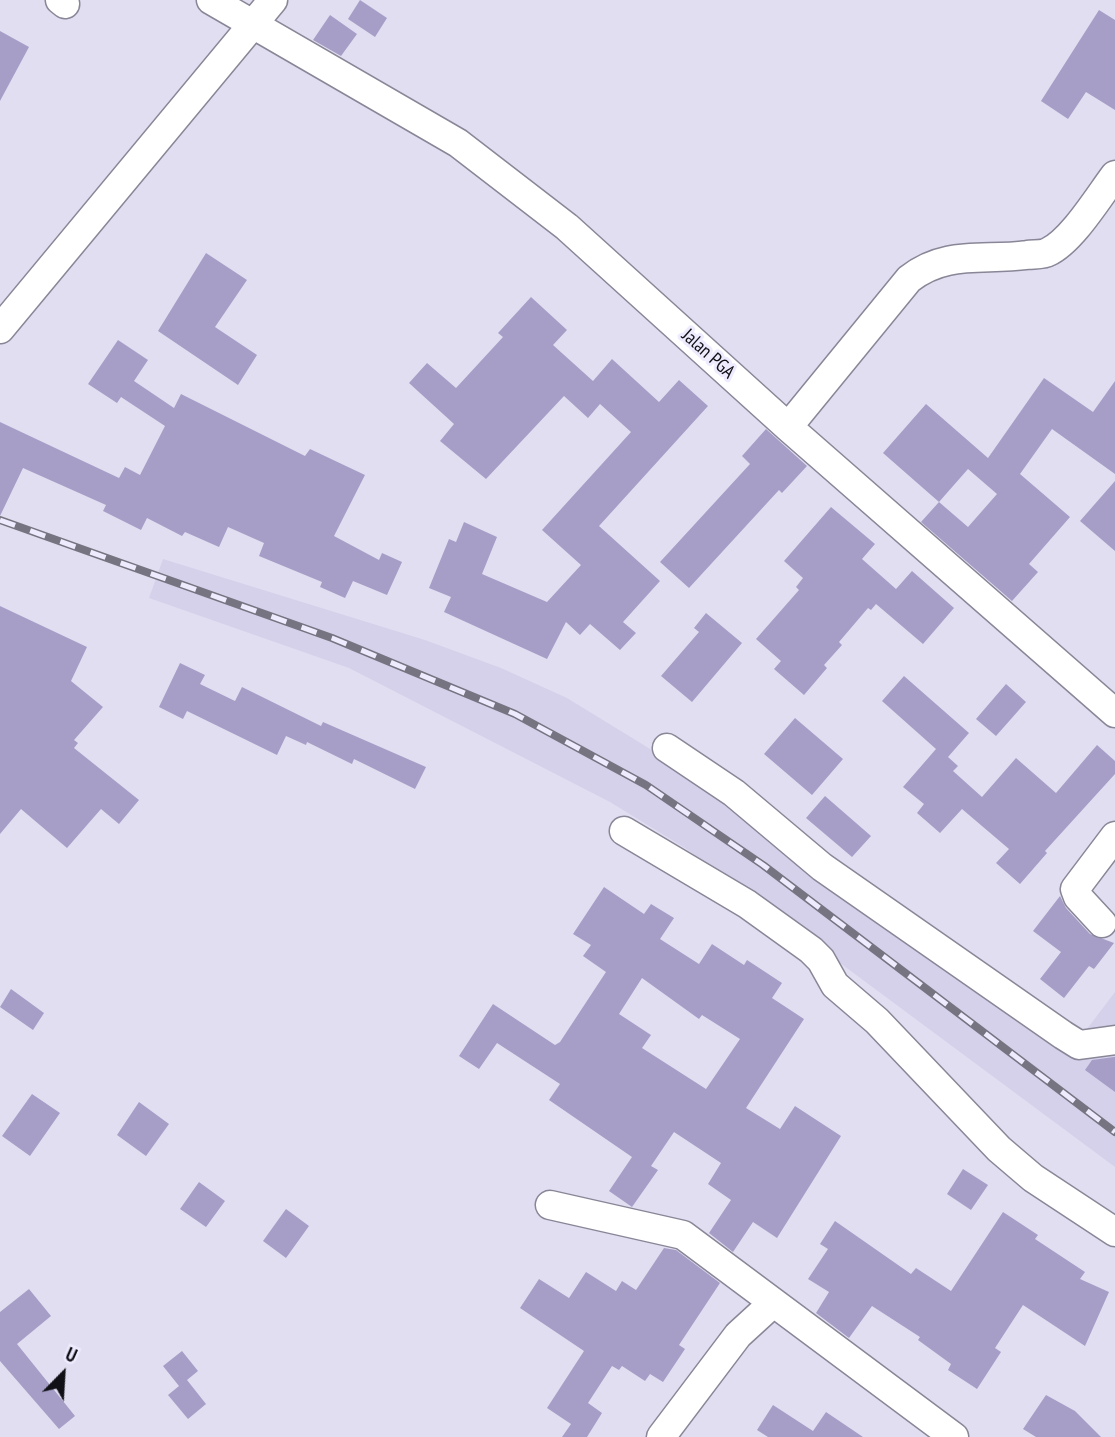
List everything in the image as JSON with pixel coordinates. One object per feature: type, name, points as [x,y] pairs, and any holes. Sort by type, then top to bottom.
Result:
[{"type":"street","name":"Jalan PGA","points":[[211,0],[458,143],[567,227],[788,427],[1115,713]]},
{"type":"street","points":[[0,329],[263,30],[273,0]]},
{"type":"street","points":[[788,427],[909,279],[927,265],[948,260],[1005,258],[1048,252],[1069,235],[1115,175]]},
{"type":"street","points":[[667,748],[734,793],[822,867],[1063,1035],[1079,1045],[1115,1040]]},
{"type":"street","points":[[624,831],[747,904],[811,950],[846,997],[877,1021],[999,1149],[1033,1178],[1115,1232]]},
{"type":"street","points":[[1102,923],[1078,897],[1075,889],[1115,836]]},
{"type":"street","points":[[550,1205],[673,1230],[693,1241],[954,1437]]},
{"type":"street","points":[[661,1437],[738,1335],[773,1303]]},
{"type":"shaded area","points":[[163,559],[425,640],[501,668],[567,698],[647,747],[769,831],[1071,1050],[1115,992],[1115,1167],[685,848],[610,802],[349,668],[149,598]]},
{"type":"building","points":[[360,0],[387,18],[375,37],[348,19]]},
{"type":"building","points":[[1099,10],[1115,20],[1115,110],[1086,92],[1068,119],[1041,101]]},
{"type":"building","points":[[330,15],[357,34],[341,56],[313,40]]},
{"type":"building","points":[[0,31],[29,47],[0,101]]},
{"type":"building","points":[[206,253],[247,280],[215,327],[257,355],[238,385],[158,331]]},
{"type":"building","points":[[531,297],[567,330],[553,345],[593,381],[612,359],[659,402],[679,380],[708,406],[599,526],[660,581],[623,622],[636,633],[620,650],[590,624],[580,635],[566,622],[547,659],[444,612],[451,597],[429,588],[449,539],[456,542],[464,522],[497,537],[482,574],[547,602],[581,565],[542,530],[631,432],[600,404],[588,418],[564,396],[486,479],[440,441],[454,424],[409,383],[427,363],[456,388],[503,337],[498,333]]},
{"type":"building","points":[[118,340],[148,360],[134,381],[174,408],[181,394],[305,456],[310,449],[365,475],[334,536],[379,560],[382,553],[402,562],[387,595],[353,581],[345,598],[320,587],[322,582],[259,556],[264,543],[228,527],[219,547],[185,532],[182,536],[147,518],[141,530],[103,511],[106,505],[23,468],[0,516],[0,422],[119,478],[125,467],[140,475],[165,426],[121,397],[117,403],[88,384]]},
{"type":"building","points":[[1044,378],[1093,412],[1115,381],[1115,474],[1052,429],[1020,474],[1070,517],[1029,564],[1038,572],[1012,601],[921,522],[939,502],[883,453],[926,404],[988,458]],"holes":[[[968,469],[997,494],[968,527],[939,502]]]},
{"type":"building","points":[[766,429],[807,466],[782,493],[779,490],[689,588],[660,562],[750,464],[742,456]]},
{"type":"building","points":[[1115,481],[1115,551],[1080,521]]},
{"type":"building","points":[[831,507],[875,544],[862,559],[896,589],[912,571],[954,608],[923,644],[876,604],[871,610],[868,608],[839,642],[842,645],[824,665],[827,668],[804,695],[774,669],[781,661],[756,639],[799,590],[796,587],[803,578],[784,561]]},
{"type":"building","points":[[0,606],[87,647],[71,681],[103,707],[74,740],[78,743],[74,748],[139,800],[119,824],[101,809],[67,848],[21,809],[0,834]]},
{"type":"building","points":[[706,613],[742,643],[692,702],[661,676],[699,632],[694,628]]},
{"type":"building","points":[[180,663],[205,675],[200,684],[235,701],[242,687],[321,726],[323,722],[426,767],[415,789],[354,759],[352,764],[307,742],[306,745],[286,736],[277,755],[187,711],[183,719],[159,707]]},
{"type":"building","points":[[904,676],[969,733],[948,757],[958,766],[953,771],[982,797],[1016,758],[1056,793],[1097,745],[1115,761],[1115,774],[1045,851],[1047,853],[1020,884],[996,863],[1009,849],[962,809],[940,833],[917,813],[924,804],[903,787],[936,749],[882,701]]},
{"type":"building","points":[[1006,684],[1026,702],[996,736],[976,719]]},
{"type":"building","points":[[795,718],[843,759],[812,795],[764,754]]},
{"type":"building","points":[[825,796],[871,836],[852,857],[806,818]]},
{"type":"building","points":[[604,887],[644,914],[651,904],[674,918],[660,939],[699,964],[712,944],[744,965],[747,960],[782,983],[772,998],[804,1019],[746,1108],[780,1129],[795,1106],[841,1136],[777,1238],[753,1222],[733,1252],[709,1233],[731,1200],[708,1184],[721,1163],[674,1132],[651,1166],[658,1170],[632,1207],[609,1191],[632,1157],[549,1100],[560,1084],[497,1043],[479,1069],[459,1056],[493,1004],[555,1045],[560,1042],[606,972],[583,956],[591,945],[573,934]],"holes":[[[642,978],[699,1019],[702,1015],[740,1039],[706,1089],[642,1048],[651,1035],[619,1014]]]},
{"type":"building","points":[[1060,896],[1066,908],[1090,934],[1114,943],[1094,969],[1089,966],[1064,998],[1040,979],[1061,952],[1033,931]]},
{"type":"building","points":[[11,989],[44,1013],[33,1030],[0,1007]]},
{"type":"building","points":[[1115,1057],[1115,1092],[1085,1070],[1092,1060]]},
{"type":"building","points":[[32,1094],[60,1113],[30,1156],[2,1136]]},
{"type":"building","points":[[139,1102],[169,1124],[146,1156],[117,1135]]},
{"type":"building","points":[[963,1169],[988,1185],[971,1210],[947,1194]]},
{"type":"building","points":[[199,1182],[225,1201],[206,1227],[180,1209]]},
{"type":"building","points":[[286,1209],[309,1226],[286,1258],[263,1241]]},
{"type":"building","points":[[1003,1212],[1038,1235],[1035,1239],[1085,1272],[1080,1279],[1109,1292],[1085,1346],[1023,1305],[995,1348],[1001,1352],[977,1389],[948,1370],[951,1364],[918,1340],[920,1337],[872,1306],[849,1338],[816,1313],[829,1292],[808,1279],[828,1249],[820,1244],[835,1221],[911,1274],[916,1268],[951,1291]]},
{"type":"building","points":[[664,1248],[676,1250],[720,1283],[679,1345],[685,1349],[663,1382],[650,1374],[645,1381],[622,1366],[619,1370],[612,1366],[588,1403],[602,1413],[587,1437],[562,1437],[571,1424],[547,1408],[584,1351],[520,1308],[539,1279],[569,1298],[586,1272],[616,1291],[622,1281],[636,1290]]},
{"type":"building","points":[[29,1289],[51,1316],[17,1344],[75,1416],[59,1429],[0,1361],[0,1312]]},
{"type":"building","points":[[182,1351],[198,1371],[187,1380],[206,1404],[188,1419],[168,1395],[179,1386],[163,1366]]},
{"type":"building","points":[[1046,1395],[1075,1411],[1101,1437],[1036,1437],[1023,1429]]},
{"type":"building","points":[[773,1405],[813,1431],[826,1412],[863,1437],[768,1437],[757,1430]]},
{"type":"railway","points":[[0,520],[332,638],[515,714],[646,785],[763,865],[1115,1132]]}]
